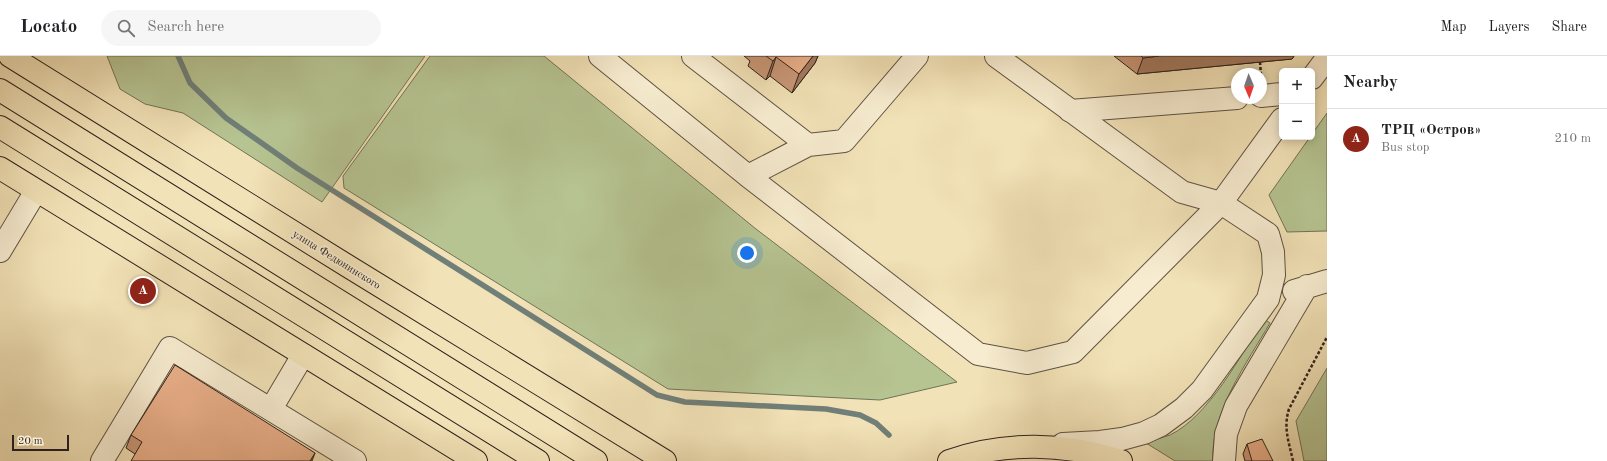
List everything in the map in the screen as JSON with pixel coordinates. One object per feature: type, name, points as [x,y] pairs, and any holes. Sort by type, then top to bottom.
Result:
[{"type":"main road","name":"улица Федюнинского","points":[[10,56],[665,461]]},
{"type":"main road","points":[[0,90],[596,461]]},
{"type":"main road","points":[[0,128],[538,461]]},
{"type":"main road","points":[[0,168],[476,461]]},
{"type":"main road","points":[[949,461],[980,452],[1010,447],[1040,446],[1070,448],[1100,454],[1121,461]]},
{"type":"street","points":[[600,56],[748,176],[978,354],[1027,363],[1073,352],[1221,203],[1279,124]]},
{"type":"street","points":[[693,56],[808,145]]},
{"type":"street","points":[[748,176],[808,145],[844,141],[918,56]]},
{"type":"street","points":[[996,56],[1182,192],[1221,203],[1268,234],[1273,252],[1274,276],[1268,299],[1202,390],[1184,408],[1161,425],[1144,433],[1122,439],[1040,446]]},
{"type":"street","points":[[1315,74],[1327,58]]},
{"type":"street","points":[[1267,95],[1279,94]]},
{"type":"street","points":[[1070,111],[1231,98]]},
{"type":"street","points":[[0,250],[36,191]]},
{"type":"street","points":[[1268,299],[1317,284]]},
{"type":"street","points":[[1224,461],[1226,434],[1236,406],[1317,284]]},
{"type":"street","points":[[102,461],[170,348],[271,409],[333,455],[355,461]]},
{"type":"street","points":[[271,409],[303,354]]},
{"type":"path","points":[[1293,461],[1285,420],[1289,409],[1327,337]]},
{"type":"green space","points":[[107,56],[425,56],[322,202],[183,113],[145,104],[120,89]]},
{"type":"green space","points":[[430,56],[544,56],[756,229],[957,382],[880,400],[668,389],[344,188],[343,176]]},
{"type":"green space","points":[[1327,113],[1327,231],[1287,232],[1269,195],[1308,140],[1315,140],[1315,130]]},
{"type":"green space","points":[[1264,319],[1270,323],[1232,389],[1217,425],[1213,461],[1175,461],[1146,443],[1170,435],[1198,414],[1223,383]]},
{"type":"green space","points":[[1327,368],[1327,461],[1304,461],[1296,421]]},
{"type":"building","points":[[766,56],[813,56],[799,74],[776,57],[773,61]]},
{"type":"building","points":[[1141,56],[1159,56],[1143,58]]},
{"type":"building","points":[[175,365],[315,453],[310,461],[131,461],[142,442],[131,435]]},
{"type":"building","points":[[1262,439],[1273,461],[1252,461],[1247,444]]},
{"type":"waterway","points":[[178,56],[190,83],[226,118],[297,168],[657,395],[685,402],[826,409],[860,415],[876,423],[889,435]]},
{"type":"place","name":"ТРЦ «Остров»","points":[[143,291]]}]
